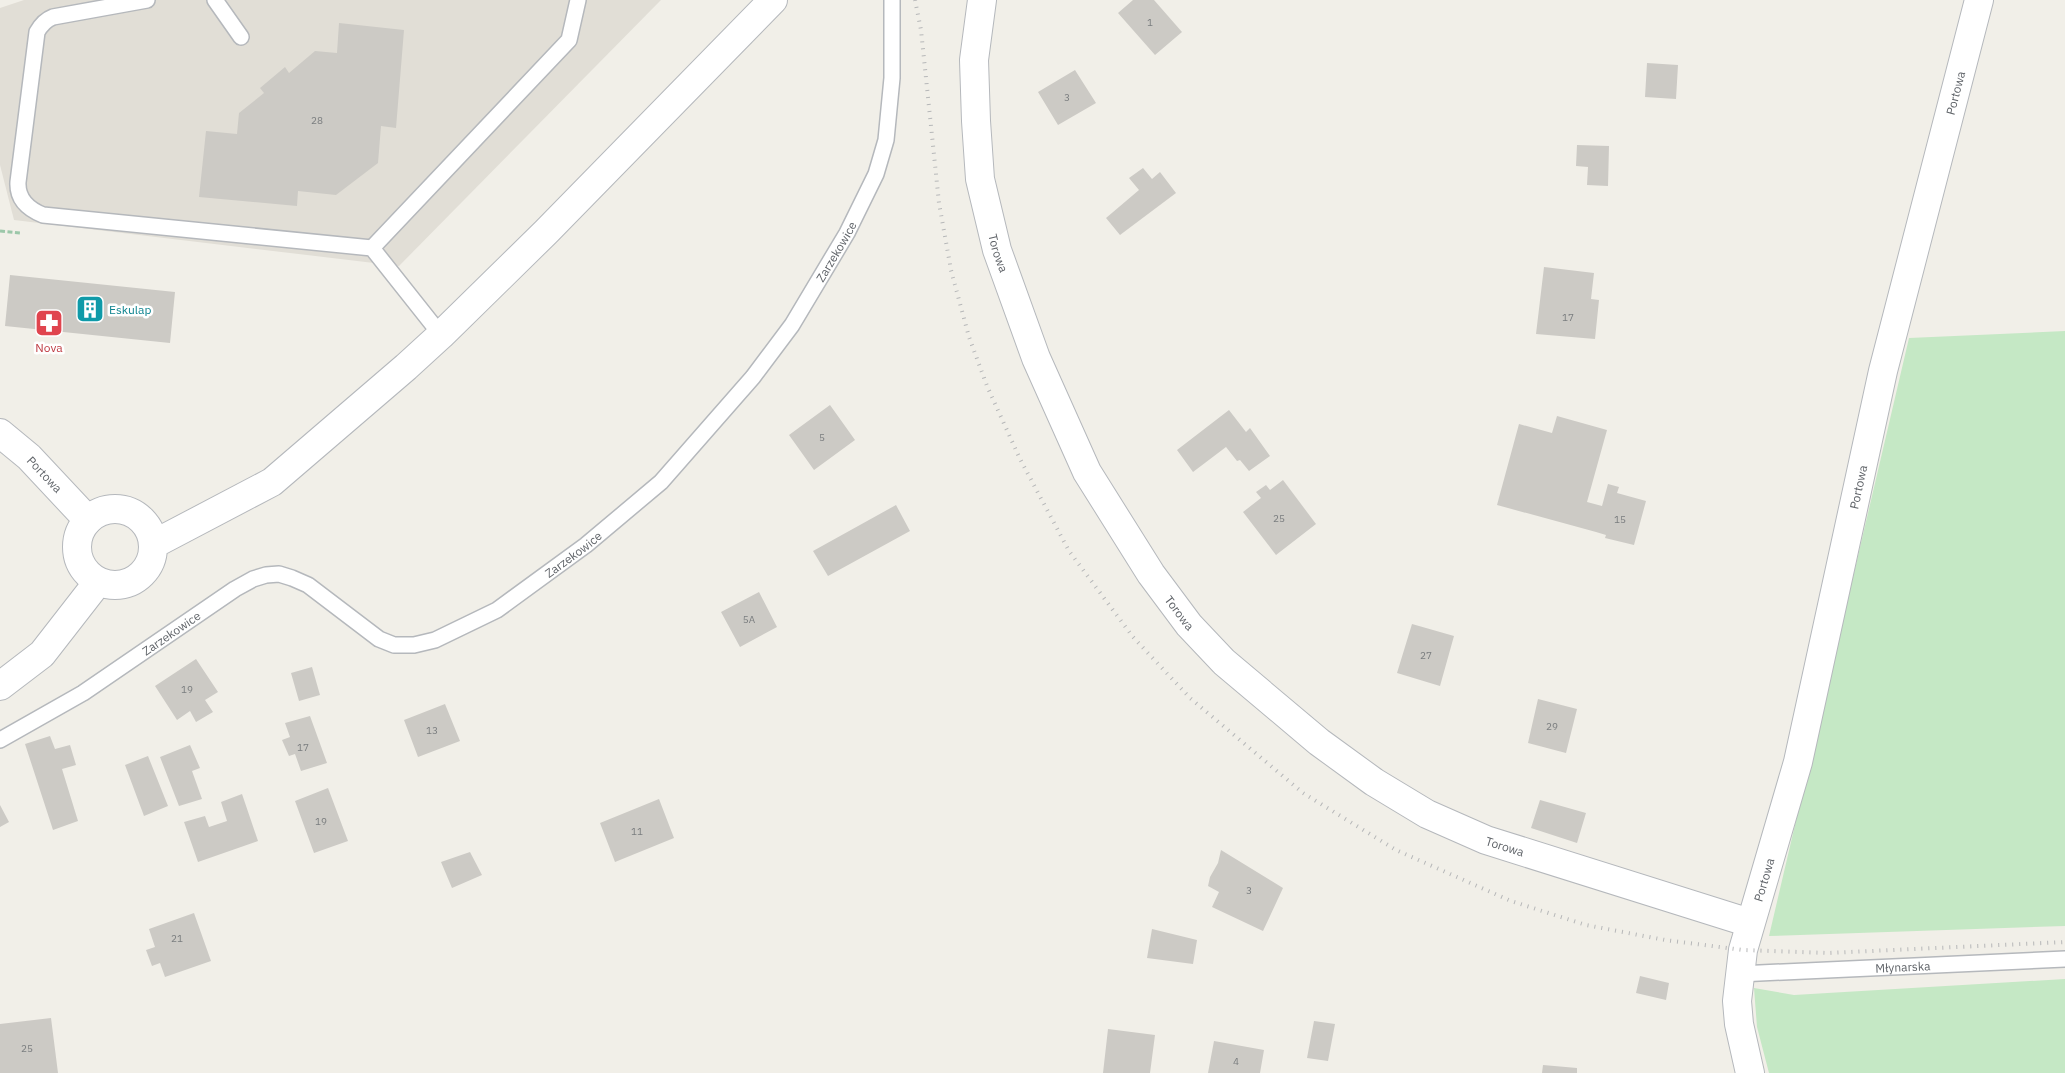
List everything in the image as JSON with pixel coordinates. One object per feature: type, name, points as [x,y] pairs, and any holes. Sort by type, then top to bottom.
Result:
[{"type":"street","points":[[154,544],[272,482],[441,335],[546,232],[773,0]]},
{"type":"street","name":"Torowa","points":[[982,0],[974,60],[976,120],[980,179],[997,250],[1036,358],[1087,472],[1151,574],[1189,625],[1224,662],[1319,742],[1374,782],[1427,814],[1486,840],[1750,923]]},
{"type":"street","name":"Portowa","points":[[1750,1073],[1736,1001],[1739,974],[1750,923],[1798,762],[1883,371],[1979,0]]},
{"type":"street","name":"Portowa","points":[[0,432],[29,458],[88,520]]},
{"type":"street","points":[[108,509],[129,511],[146,524],[154,544],[150,564],[137,580],[118,586],[98,582],[84,570],[77,553],[78,535],[88,520],[108,509]]},
{"type":"street","points":[[0,686],[42,654],[98,582]]},
{"type":"lane","points":[[147,0],[53,17],[46,20],[40,26],[37,32],[18,182],[18,190],[27,206],[44,215],[372,248],[441,335]]},
{"type":"lane","points":[[215,0],[241,36]]},
{"type":"lane","points":[[372,248],[569,40],[578,0]]},
{"type":"lane","name":"Zarzekowice","points":[[0,740],[83,693],[235,589],[266,574],[280,574],[308,585],[378,639],[394,645],[414,645],[435,640],[498,610],[586,545],[660,482],[753,377],[792,326],[848,233],[876,174],[886,140],[892,78],[892,0]]},
{"type":"lane","name":"Młynarska","points":[[1739,974],[2065,959]]},
{"type":"shaded area","points":[[24,0],[661,0],[399,266],[14,220],[0,165],[0,8]]},
{"type":"green space","points":[[2065,331],[2065,926],[1769,936],[1909,338]]},
{"type":"green space","points":[[2065,979],[2065,1073],[1769,1073],[1757,1027],[1754,988],[1794,995]]},
{"type":"building","points":[[1133,0],[1154,0],[1182,32],[1155,55],[1118,13]]},
{"type":"building","points":[[339,23],[404,30],[396,128],[381,126],[378,163],[336,195],[298,191],[297,206],[199,197],[206,131],[237,134],[239,113],[264,93],[260,88],[285,67],[289,73],[315,51],[337,53]]},
{"type":"building","points":[[1647,63],[1678,65],[1676,99],[1645,97]]},
{"type":"building","points":[[1075,70],[1096,103],[1058,125],[1038,92]]},
{"type":"building","points":[[1577,145],[1609,146],[1608,186],[1587,185],[1588,167],[1576,166]]},
{"type":"building","points":[[1143,168],[1152,179],[1160,172],[1176,193],[1120,235],[1106,218],[1139,190],[1129,178]]},
{"type":"building","points":[[1544,267],[1594,273],[1591,299],[1599,300],[1595,339],[1536,334]]},
{"type":"building","name":"Eskulap","points":[[10,275],[175,292],[170,343],[5,326]]},
{"type":"building","points":[[830,405],[855,440],[814,470],[789,435]]},
{"type":"building","points":[[1229,410],[1246,432],[1250,428],[1270,456],[1249,471],[1240,460],[1237,461],[1226,447],[1193,472],[1177,450]]},
{"type":"building","points":[[1557,416],[1607,430],[1587,502],[1602,506],[1608,484],[1619,487],[1617,493],[1646,501],[1634,545],[1605,538],[1606,535],[1596,532],[1497,505],[1519,424],[1552,433]]},
{"type":"building","points":[[1283,480],[1316,524],[1276,555],[1243,512],[1261,498],[1256,492],[1266,485],[1270,490]]},
{"type":"building","points":[[896,505],[910,531],[828,576],[813,551]]},
{"type":"building","points":[[759,592],[777,627],[740,647],[721,612]]},
{"type":"building","points":[[1412,624],[1454,636],[1440,686],[1397,673]]},
{"type":"building","points":[[196,659],[218,692],[205,700],[213,712],[196,722],[190,711],[177,720],[155,686]]},
{"type":"building","points":[[312,667],[320,695],[299,701],[291,673]]},
{"type":"building","points":[[1538,699],[1577,709],[1566,753],[1528,743]]},
{"type":"building","points":[[445,704],[460,741],[418,757],[404,720]]},
{"type":"building","points":[[310,716],[327,763],[301,771],[295,754],[289,756],[282,740],[290,737],[285,723]]},
{"type":"building","points":[[50,736],[55,749],[70,745],[76,765],[62,769],[78,821],[53,830],[25,744]]},
{"type":"building","points":[[190,745],[200,768],[192,771],[202,799],[179,806],[160,757]]},
{"type":"building","points":[[148,756],[168,806],[144,816],[125,765]]},
{"type":"building","points":[[328,788],[348,841],[314,853],[295,801]]},
{"type":"building","points":[[242,794],[258,841],[198,862],[184,822],[205,816],[209,827],[227,821],[221,802]]},
{"type":"building","points":[[659,799],[674,838],[615,862],[600,823]]},
{"type":"building","points":[[1540,800],[1586,813],[1577,843],[1531,828]]},
{"type":"building","points":[[0,805],[9,822],[0,827]]},
{"type":"building","points":[[1221,850],[1283,888],[1263,931],[1212,907],[1219,892],[1208,886],[1210,877],[1218,863]]},
{"type":"building","points":[[470,852],[482,875],[452,888],[441,862]]},
{"type":"building","points":[[194,913],[211,961],[165,977],[160,963],[152,966],[146,950],[155,947],[149,929]]},
{"type":"building","points":[[1152,929],[1197,940],[1193,964],[1147,958]]},
{"type":"building","points":[[1640,976],[1669,983],[1666,1000],[1636,993]]},
{"type":"building","points":[[51,1018],[58,1073],[0,1073],[0,1024]]},
{"type":"building","points":[[1314,1021],[1335,1024],[1328,1061],[1307,1058]]},
{"type":"building","points":[[1108,1029],[1155,1035],[1150,1073],[1103,1073]]},
{"type":"building","points":[[1214,1041],[1264,1050],[1260,1073],[1208,1073]]},
{"type":"building","points":[[1543,1065],[1577,1068],[1577,1073],[1542,1073]]},
{"type":"railway","points":[[915,0],[921,30],[939,203],[951,270],[969,337],[987,386],[1020,459],[1069,551],[1133,637],[1190,698],[1303,793],[1396,850],[1511,901],[1586,925],[1665,940],[1743,950],[1828,953],[2065,942]]},
{"type":"place","name":"Eskulap","points":[[90,309]]},
{"type":"place","name":"Nova","points":[[49,323]]}]
